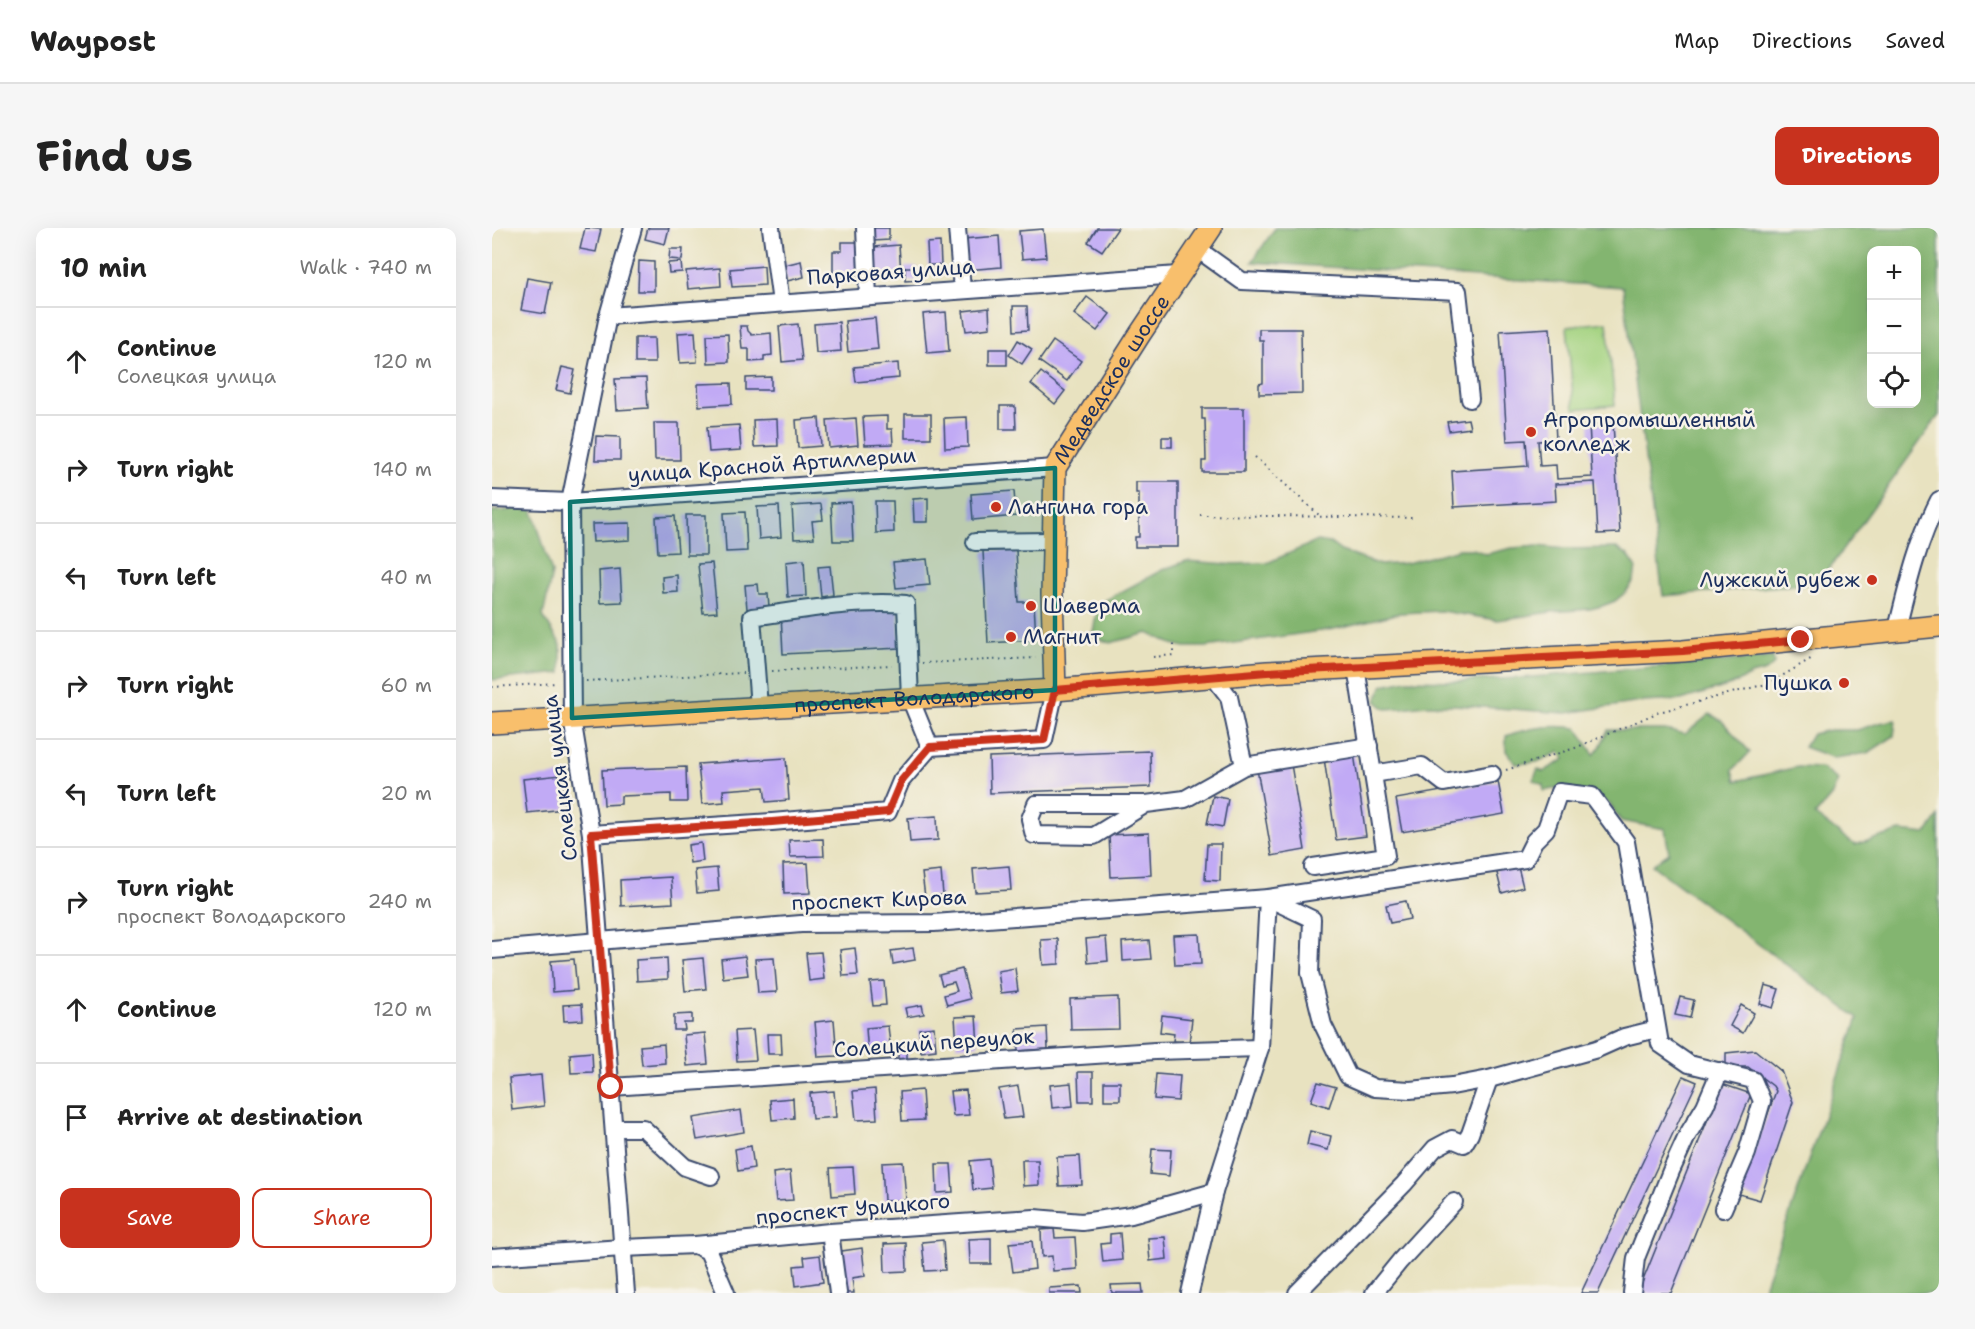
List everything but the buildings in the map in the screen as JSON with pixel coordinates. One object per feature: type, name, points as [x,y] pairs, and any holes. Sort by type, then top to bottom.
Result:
[{"type":"main road","name":"Медведское шоссе","points":[[1055,690],[1052,594],[1055,468],[1211,228]]},
{"type":"main road","name":"проспект Володарского","points":[[492,723],[1055,690],[1213,676],[1356,667],[1683,651],[1939,626]]},
{"type":"street","name":"Солецкая улица","points":[[626,1293],[591,834],[572,718],[570,502],[608,316],[633,228]]},
{"type":"street","points":[[771,228],[781,303]]},
{"type":"street","points":[[865,228],[868,297]]},
{"type":"street","points":[[957,228],[962,290]]},
{"type":"street","points":[[1197,248],[1242,281],[1458,291],[1470,399]]},
{"type":"street","name":"Парковая улица","points":[[608,316],[1179,275]]},
{"type":"street","name":"улица Красной Артиллерии","points":[[492,499],[570,502],[1055,468]]},
{"type":"street","points":[[1897,629],[1917,549],[1939,500]]},
{"type":"street","points":[[975,542],[1054,541]]},
{"type":"street","points":[[759,707],[752,617],[884,602],[906,604],[910,698],[930,747]]},
{"type":"street","points":[[1313,867],[1386,855],[1356,667]]},
{"type":"street","points":[[1213,676],[1229,697],[1244,766]]},
{"type":"street","points":[[591,834],[888,812],[901,781],[930,747],[1044,740],[1055,690]]},
{"type":"street","points":[[1146,804],[1094,836],[1034,835],[1030,819],[1036,804],[1146,804],[1185,799],[1244,766],[1369,746]]},
{"type":"street","points":[[1373,774],[1422,766],[1444,783],[1492,774]]},
{"type":"street","name":"проспект Кирова","points":[[492,950],[801,924],[934,923],[1268,898],[1525,858],[1534,841],[1546,829],[1559,792],[1592,796],[1626,842],[1657,1029]]},
{"type":"street","points":[[1190,1293],[1214,1192],[1260,1048],[1268,898],[1312,920],[1310,974],[1323,1025],[1348,1076],[1374,1088],[1410,1090],[1452,1086],[1489,1079],[1597,1049],[1624,1037],[1657,1029],[1660,1044],[1689,1064],[1753,1080],[1762,1101],[1747,1153],[1723,1209]]},
{"type":"street","name":"Солецкий переулок","points":[[611,1087],[1155,1051],[1260,1048]]},
{"type":"street","points":[[1632,1293],[1636,1258],[1671,1171],[1688,1134],[1705,1106],[1720,1071]]},
{"type":"street","points":[[1297,1293],[1404,1184],[1435,1148],[1452,1139],[1464,1144],[1470,1134],[1489,1079]]},
{"type":"street","points":[[614,1128],[643,1128],[685,1167],[711,1176]]},
{"type":"street","name":"проспект Урицкого","points":[[492,1257],[695,1245],[830,1232],[1034,1218],[1082,1222],[1131,1215],[1214,1192]]},
{"type":"street","points":[[1374,1293],[1454,1202]]},
{"type":"street","points":[[830,1232],[838,1293]]},
{"type":"street","points":[[695,1245],[708,1251],[726,1293]]},
{"type":"path","points":[[1255,456],[1320,517]]},
{"type":"path","points":[[1200,515],[1416,518]]},
{"type":"path","points":[[1153,657],[1174,655],[1174,643]]},
{"type":"path","points":[[1492,774],[1575,747],[1659,712],[1770,683],[1818,654]]},
{"type":"highlighted area","points":[[1055,468],[1055,690],[572,718],[570,502]]},
{"type":"green space","points":[[1275,228],[1939,228],[1939,415],[1819,583],[1663,596],[1623,287],[1252,262]]},
{"type":"green space","points":[[1607,322],[1615,405],[1574,409],[1567,326]]},
{"type":"green space","points":[[531,505],[552,573],[543,616],[561,645],[561,673],[492,680],[492,511]]},
{"type":"green space","points":[[1317,541],[1330,543],[1341,551],[1380,565],[1407,563],[1459,549],[1473,549],[1486,554],[1512,548],[1538,546],[1565,549],[1617,548],[1628,555],[1636,567],[1634,581],[1626,592],[1615,601],[1590,609],[1497,620],[1441,611],[1400,613],[1334,629],[1206,647],[1185,647],[1172,644],[1148,633],[1110,643],[1092,636],[1097,611],[1104,601],[1162,570],[1186,561],[1229,564],[1267,563]]},
{"type":"green space","points":[[1773,657],[1774,664],[1766,671],[1751,675],[1731,685],[1681,700],[1641,702],[1566,713],[1454,705],[1386,709],[1376,701],[1383,685],[1407,680],[1457,681],[1521,678]]},
{"type":"green space","points":[[1710,714],[1722,721],[1750,752],[1733,770],[1736,781],[1798,767],[1821,768],[1838,780],[1832,795],[1815,815],[1855,845],[1900,831],[1926,834],[1939,816],[1939,1293],[1762,1293],[1858,1018],[1652,865],[1669,853],[1665,829],[1621,821],[1610,804],[1598,798],[1561,787],[1544,791],[1543,785],[1533,780],[1538,769],[1543,772],[1565,759],[1560,752],[1537,762],[1516,764],[1506,751],[1506,736],[1532,728],[1559,726],[1577,728],[1594,755],[1608,730],[1665,730],[1685,734]]},
{"type":"green space","points":[[1896,720],[1894,736],[1868,753],[1834,758],[1804,747],[1812,734],[1830,730],[1857,730]]},
{"type":"place","name":"Агропромышленный колледж","points":[[1531,432]]},
{"type":"place","name":"Лангина гора","points":[[996,507]]},
{"type":"place","name":"Лужский рубеж","points":[[1872,580]]},
{"type":"place","name":"Шаверма","points":[[1031,606]]},
{"type":"place","name":"Магнит","points":[[1011,637]]},
{"type":"place","name":"Пушка","points":[[1844,683]]},
{"type":"route","points":[[611,1087],[591,834],[888,812],[901,781],[930,747],[1044,740],[1055,690],[1267,672],[1683,651],[1801,640]]}]
